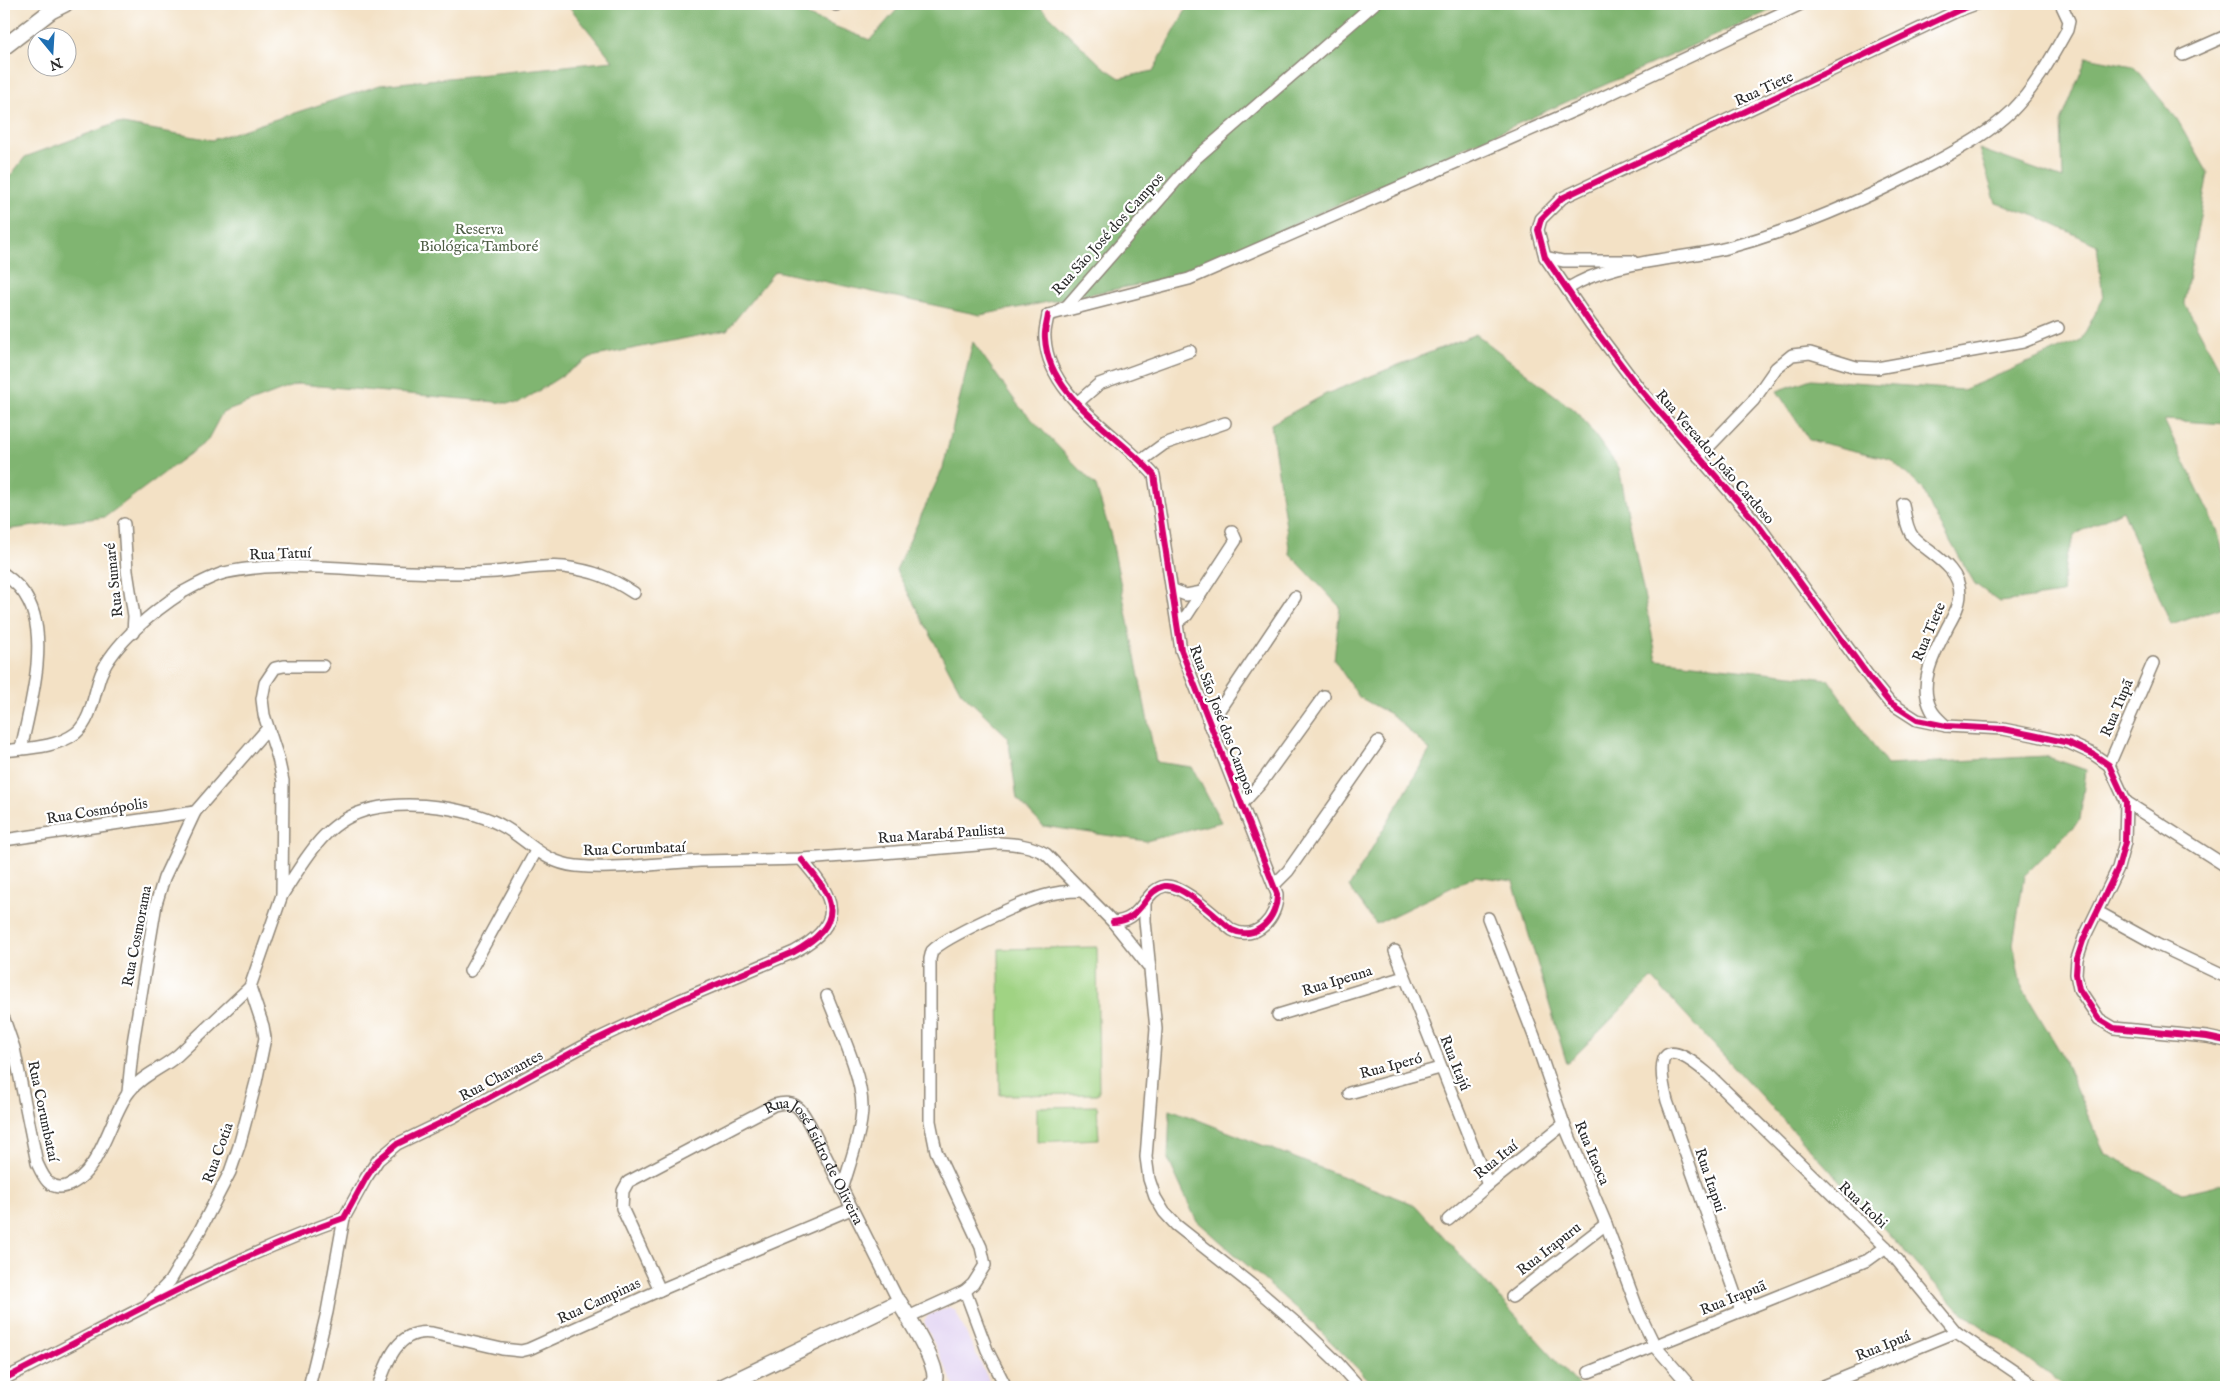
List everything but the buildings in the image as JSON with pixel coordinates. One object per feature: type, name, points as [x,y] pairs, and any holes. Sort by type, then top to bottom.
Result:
[{"type":"street","points":[[4,47],[51,11],[65,4]]},
{"type":"street","name":"Rua São José dos Campos","points":[[1113,922],[1132,917],[1158,888],[1167,886],[1174,887],[1193,899],[1232,930],[1239,933],[1251,933],[1263,927],[1276,906],[1277,894],[1181,650],[1154,475],[1142,460],[1077,403],[1055,374],[1049,361],[1045,337],[1048,315],[1066,306],[1196,158],[1374,4]]},
{"type":"street","points":[[1048,315],[1188,280],[1578,109],[1800,4]]},
{"type":"street","name":"Rua Tiete","points":[[1562,198],[1957,11],[1976,4]]},
{"type":"street","points":[[1568,289],[1598,274],[1646,262],[1727,248],[1812,220],[1900,180],[1974,140],[1990,130],[2012,110],[2038,79],[2067,30],[2069,21],[2061,4]]},
{"type":"street","points":[[2183,55],[2226,36]]},
{"type":"street","name":"Rua Vereador João Cardoso","points":[[1562,198],[1542,219],[1538,230],[1545,257],[1638,387],[1756,522],[1872,681],[1890,702],[1917,720],[1946,726],[2003,729],[2042,737],[2069,744],[2093,754],[2109,765]]},
{"type":"street","points":[[1545,257],[1570,261],[1646,262]]},
{"type":"street","points":[[1699,457],[1753,401],[1776,368],[1792,355],[1810,353],[1856,367],[1877,368],[2023,342],[2058,328]]},
{"type":"street","points":[[1077,403],[1099,384],[1190,351]]},
{"type":"street","points":[[1142,460],[1164,444],[1225,423]]},
{"type":"street","name":"Rua Tiete","points":[[1904,504],[1912,536],[1942,561],[1954,574],[1959,585],[1960,595],[1955,613],[1935,652],[1928,674],[1928,700],[1932,711],[1946,726]]},
{"type":"street","name":"Rua Sumaré","points":[[124,524],[127,571],[134,616],[133,633]]},
{"type":"street","points":[[1177,623],[1187,615],[1236,540],[1232,531]]},
{"type":"street","name":"Rua Tatuí","points":[[4,751],[52,744],[67,738],[81,728],[102,673],[116,651],[158,610],[207,579],[224,573],[269,567],[302,566],[456,573],[490,573],[526,567],[556,567],[591,572],[608,577],[634,593]]},
{"type":"street","points":[[4,574],[17,584],[29,602],[35,621],[37,644],[34,681],[20,749]]},
{"type":"street","points":[[1173,590],[1186,596],[1202,592]]},
{"type":"street","points":[[1209,725],[1295,597]]},
{"type":"street","name":"Rua Tupã","points":[[2109,765],[2153,663]]},
{"type":"street","points":[[250,987],[282,895],[283,780],[278,758],[267,729],[262,699],[265,683],[275,668],[284,666],[323,666]]},
{"type":"street","points":[[1241,805],[1261,783],[1324,696]]},
{"type":"street","name":"Rua Cosmorama","points":[[128,1092],[133,1043],[156,904],[164,878],[195,812],[267,729]]},
{"type":"street","points":[[1274,885],[1292,866],[1378,742]]},
{"type":"street","points":[[2109,765],[2126,802],[2125,842],[2118,868],[2084,938],[2076,974],[2079,989],[2098,1019],[2114,1028],[2207,1037],[2226,1042]]},
{"type":"street","points":[[2126,802],[2226,866]]},
{"type":"street","name":"Rua Corumbataí","points":[[282,895],[324,833],[346,818],[382,807],[444,808],[471,812],[488,818],[508,829],[536,851],[557,862],[591,867],[700,861],[801,859]]},
{"type":"street","name":"Rua Cosmópolis","points":[[4,840],[195,812]]},
{"type":"street","name":"Rua Marabá Paulista","points":[[801,859],[998,843],[1023,845],[1036,849],[1046,854],[1113,922],[1150,968]]},
{"type":"street","points":[[470,971],[536,851]]},
{"type":"street","name":"Rua Chavantes","points":[[309,1387],[327,1312],[344,1218],[375,1165],[397,1144],[453,1117],[595,1040],[680,1000],[811,943],[823,932],[829,922],[828,900],[825,888],[801,859]]},
{"type":"street","points":[[908,1317],[965,1291],[973,1284],[985,1265],[985,1256],[936,1151],[932,1135],[930,1121],[932,951],[950,939],[1024,902],[1060,892],[1081,890]]},
{"type":"street","points":[[1145,902],[1144,912],[1156,1029],[1146,1157],[1148,1179],[1155,1197],[1164,1212],[1176,1225],[1253,1286],[1303,1330],[1334,1359],[1358,1387]]},
{"type":"street","points":[[2098,912],[2156,944],[2226,977]]},
{"type":"street","name":"Rua Itaoca","points":[[1488,918],[1534,1036],[1564,1124],[1606,1224],[1639,1312],[1655,1346],[1691,1387]]},
{"type":"street","name":"Rua Itajú","points":[[1395,951],[1440,1068],[1488,1184]]},
{"type":"street","name":"Rua Ipeuna","points":[[1278,1015],[1404,977]]},
{"type":"street","name":"Rua Corumbataí","points":[[4,1019],[14,1048],[37,1163],[44,1177],[53,1186],[59,1187],[74,1183],[99,1154],[128,1092],[178,1055],[250,987]]},
{"type":"street","name":"Rua Cotia","points":[[143,1309],[170,1281],[220,1194],[239,1146],[256,1082],[265,1038],[250,987]]},
{"type":"street","points":[[827,996],[861,1092],[861,1118],[842,1190]]},
{"type":"street","name":"Rua Itobi","points":[[1665,1057],[1671,1053],[1678,1053],[1697,1065],[1886,1247],[1956,1332],[2037,1387]]},
{"type":"street","name":"Rua Itapui","points":[[1665,1057],[1661,1073],[1667,1101],[1741,1311]]},
{"type":"street","name":"Rua Iperó","points":[[1349,1093],[1440,1068]]},
{"type":"street","name":"Rua José Isidro de Oliveira","points":[[660,1290],[622,1208],[623,1190],[628,1182],[774,1105],[790,1102],[796,1105],[805,1116],[908,1317],[935,1374],[935,1381],[930,1387]]},
{"type":"street","name":"Rua Itaí","points":[[1448,1220],[1488,1184],[1564,1124]]},
{"type":"street","name":"Rua Campinas","points":[[378,1387],[386,1364],[394,1350],[406,1337],[414,1333],[427,1332],[502,1350],[521,1351],[537,1346],[660,1290],[851,1209]]},
{"type":"street","points":[[4,1379],[235,1263],[296,1236],[344,1218]]},
{"type":"street","name":"Rua Irapuru","points":[[1512,1297],[1606,1224]]},
{"type":"street","name":"Rua Irapuã","points":[[1589,1372],[1868,1260],[1886,1247]]},
{"type":"street","points":[[965,1291],[987,1350],[1006,1387]]},
{"type":"street","points":[[722,1387],[899,1302]]},
{"type":"street","name":"Rua Ipuá","points":[[1820,1387],[1956,1332]]},
{"type":"shaded area","points":[[949,1307],[955,1310],[992,1387],[955,1387],[924,1322],[928,1315]]},
{"type":"green space","name":"Reserva Biológica Tamboré","points":[[567,4],[803,4],[808,16],[870,40],[902,4],[1037,4],[1102,66],[1120,78],[1153,71],[1189,4],[1785,4],[1174,278],[980,315],[775,271],[727,330],[591,357],[518,404],[298,384],[222,413],[207,441],[105,517],[4,530],[4,184],[25,157],[117,123],[212,140],[380,85],[613,61]]},
{"type":"green space","points":[[2087,57],[2133,66],[2177,119],[2208,173],[2184,302],[2226,381],[2226,424],[2164,420],[2217,529],[2226,564],[2226,606],[2171,625],[2123,510],[2076,534],[2066,557],[2062,594],[2000,602],[1975,584],[1932,510],[1923,489],[1890,459],[1809,440],[1777,391],[1811,379],[1963,390],[2081,340],[2103,299],[2097,245],[2036,216],[1996,203],[1979,149],[2063,179],[2061,122]]},
{"type":"green space","points":[[1476,334],[1579,414],[1619,468],[1657,660],[1828,679],[1887,765],[2045,756],[2086,770],[2080,820],[2024,876],[2013,944],[2021,986],[2061,1053],[2105,1154],[2183,1193],[2226,1183],[2226,1387],[2066,1387],[1959,1310],[1652,978],[1567,1064],[1513,881],[1475,876],[1376,924],[1349,887],[1430,750],[1392,715],[1359,697],[1334,660],[1340,607],[1290,554],[1271,424],[1326,394]]},
{"type":"green space","points":[[973,342],[1018,405],[1096,486],[1111,536],[1156,762],[1192,767],[1221,822],[1146,841],[1043,826],[1017,799],[1008,737],[961,692],[896,570],[943,468]]},
{"type":"green space","points":[[1097,947],[1099,1094],[1000,1095],[999,949]]},
{"type":"green space","points":[[1097,1106],[1099,1139],[1037,1142],[1037,1107]]},
{"type":"green space","points":[[1170,1109],[1415,1205],[1580,1387],[1376,1387],[1308,1319],[1196,1220],[1168,1159]]},
{"type":"cycle path","points":[[1976,4],[1957,11],[1562,198],[1541,219],[1538,230],[1545,257],[1590,323],[1638,387],[1756,522],[1889,702],[1917,720],[1946,726],[2003,729],[2069,743],[2093,754],[2109,765],[2126,802],[2125,842],[2118,868],[2084,938],[2077,959],[2076,974],[2079,989],[2099,1019],[2114,1028],[2207,1037],[2226,1041]]},
{"type":"cycle path","points":[[1048,315],[1045,338],[1049,359],[1058,379],[1088,414],[1154,475],[1181,650],[1277,894],[1274,911],[1270,919],[1264,926],[1249,933],[1232,930],[1181,890],[1165,886],[1153,892],[1131,917],[1113,922]]},
{"type":"cycle path","points":[[4,1379],[214,1272],[300,1234],[344,1218],[378,1160],[397,1144],[453,1117],[595,1040],[680,1000],[794,952],[811,941],[823,930],[829,920],[830,909],[828,898],[822,886],[801,859]]}]
